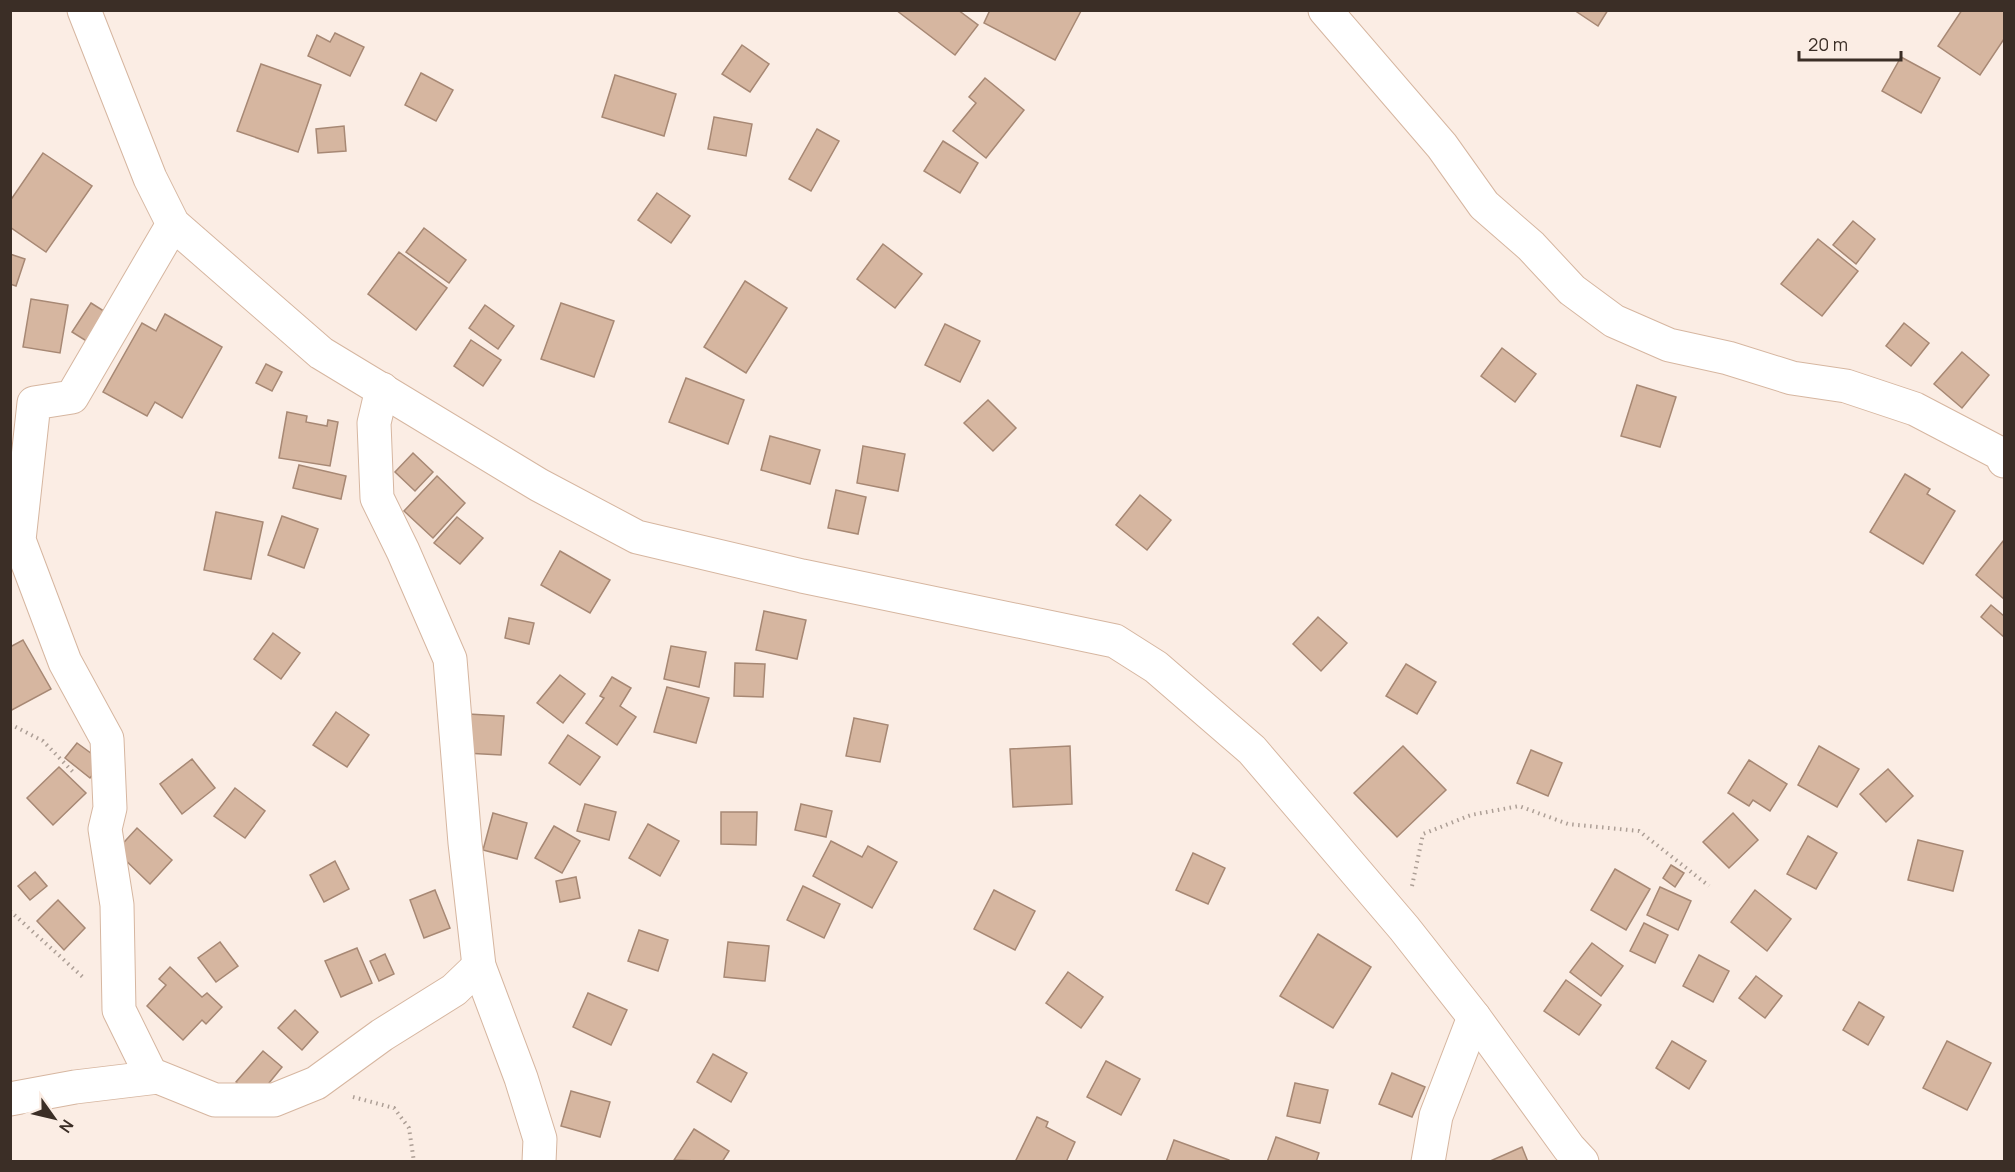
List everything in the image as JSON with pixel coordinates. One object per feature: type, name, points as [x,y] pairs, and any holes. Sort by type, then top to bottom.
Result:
[{"type":"street","points":[[84,10],[150,178],[173,224],[321,352],[539,485],[637,537],[802,576],[1115,641],[1156,667],[1252,750],[1404,928],[1474,1017],[1569,1148],[1582,1161]]},
{"type":"street","points":[[1325,10],[1442,146],[1484,205],[1531,246],[1572,290],[1614,321],[1669,345],[1728,358],[1792,378],[1846,386],[1915,409],[2001,454],[2004,461]]},
{"type":"street","points":[[152,1077],[119,1010],[117,905],[105,829],[110,808],[107,739],[65,662],[19,540],[22,404],[72,397],[173,224]]},
{"type":"street","points":[[382,389],[374,423],[377,498],[450,659],[465,843],[479,966],[540,1139],[539,1161]]},
{"type":"street","points":[[10,1100],[75,1087],[158,1077],[215,1100],[273,1100],[316,1083],[382,1035],[454,990],[479,966]]},
{"type":"street","points":[[1428,1161],[1436,1116],[1474,1017]]},
{"type":"path","points":[[10,724],[43,741],[110,808]]},
{"type":"path","points":[[1404,928],[1423,834],[1471,815],[1519,806],[1568,824],[1639,831],[1709,886]]},
{"type":"path","points":[[10,911],[119,1010]]},
{"type":"path","points":[[316,1083],[330,1098],[351,1097],[394,1108],[409,1128],[414,1161]]},
{"type":"building","points":[[896,10],[958,10],[978,25],[955,55]]},
{"type":"building","points":[[990,10],[1081,11],[1055,60],[984,23]]},
{"type":"building","points":[[1574,10],[1608,10],[1598,26]]},
{"type":"building","points":[[1962,10],[2004,10],[2004,39],[1980,75],[1938,46]]},
{"type":"building","points":[[335,33],[364,47],[350,76],[308,56],[317,35],[330,42]]},
{"type":"building","points":[[742,45],[769,64],[750,92],[722,74]]},
{"type":"building","points":[[1901,57],[1940,78],[1921,113],[1882,91]]},
{"type":"building","points":[[261,64],[321,85],[298,152],[237,131]]},
{"type":"building","points":[[421,73],[453,90],[436,121],[405,105]]},
{"type":"building","points":[[615,75],[676,94],[664,136],[602,117]]},
{"type":"building","points":[[985,78],[1024,110],[986,158],[953,131],[976,103],[969,97]]},
{"type":"building","points":[[714,117],[752,124],[746,156],[708,149]]},
{"type":"building","points":[[344,126],[346,151],[318,153],[316,129]]},
{"type":"building","points":[[817,129],[839,141],[811,191],[789,179]]},
{"type":"building","points":[[943,141],[978,163],[960,193],[924,171]]},
{"type":"building","points":[[43,153],[92,186],[46,252],[10,227],[10,201]]},
{"type":"building","points":[[657,193],[690,216],[671,243],[638,220]]},
{"type":"building","points":[[1853,221],[1875,239],[1856,264],[1833,245]]},
{"type":"building","points":[[424,228],[466,260],[449,283],[406,252]]},
{"type":"building","points":[[1818,239],[1858,271],[1822,316],[1781,284]]},
{"type":"building","points":[[883,244],[922,274],[895,308],[857,279]]},
{"type":"building","points":[[399,252],[447,288],[416,330],[368,294]]},
{"type":"building","points":[[10,254],[25,259],[16,286],[10,284]]},
{"type":"building","points":[[745,281],[787,308],[746,373],[704,347]]},
{"type":"building","points":[[31,299],[68,305],[60,353],[23,347]]},
{"type":"building","points":[[91,303],[107,313],[88,342],[72,332]]},
{"type":"building","points":[[561,303],[614,321],[594,377],[541,359]]},
{"type":"building","points":[[485,305],[514,326],[498,349],[469,328]]},
{"type":"building","points":[[165,314],[222,347],[182,418],[155,402],[147,416],[103,392],[142,323],[156,331]]},
{"type":"building","points":[[1904,323],[1929,343],[1911,366],[1886,346]]},
{"type":"building","points":[[945,324],[980,341],[960,382],[925,365]]},
{"type":"building","points":[[471,340],[501,360],[483,386],[454,366]]},
{"type":"building","points":[[1502,348],[1536,374],[1515,402],[1481,376]]},
{"type":"building","points":[[1962,352],[1989,375],[1962,408],[1934,384]]},
{"type":"building","points":[[266,364],[282,372],[272,391],[256,383]]},
{"type":"building","points":[[686,378],[744,400],[728,444],[669,422]]},
{"type":"building","points":[[1637,385],[1676,397],[1660,447],[1621,436]]},
{"type":"building","points":[[988,400],[1016,428],[993,451],[964,423]]},
{"type":"building","points":[[287,412],[307,416],[306,422],[327,426],[328,420],[338,422],[330,466],[279,458]]},
{"type":"building","points":[[770,436],[820,450],[810,484],[761,470]]},
{"type":"building","points":[[863,446],[905,454],[898,491],[857,483]]},
{"type":"building","points":[[413,453],[433,472],[415,491],[395,472]]},
{"type":"building","points":[[299,465],[346,476],[341,499],[293,488]]},
{"type":"building","points":[[1905,474],[1930,489],[1927,494],[1955,511],[1923,564],[1870,532]]},
{"type":"building","points":[[437,476],[465,503],[433,538],[404,511]]},
{"type":"building","points":[[836,490],[866,497],[858,534],[828,528]]},
{"type":"building","points":[[1140,495],[1171,520],[1147,550],[1116,525]]},
{"type":"building","points":[[216,512],[263,522],[251,579],[204,570]]},
{"type":"building","points":[[282,516],[318,529],[304,568],[268,555]]},
{"type":"building","points":[[457,517],[483,538],[460,564],[434,543]]},
{"type":"building","points":[[2004,540],[2004,599],[1976,575]]},
{"type":"building","points":[[560,551],[610,580],[590,613],[541,585]]},
{"type":"building","points":[[1991,605],[2004,616],[2004,637],[1981,617]]},
{"type":"building","points":[[764,611],[806,620],[797,659],[756,650]]},
{"type":"building","points":[[1318,617],[1347,643],[1321,671],[1293,644]]},
{"type":"building","points":[[509,618],[534,623],[529,644],[505,638]]},
{"type":"building","points":[[273,633],[300,653],[281,679],[254,659]]},
{"type":"building","points":[[23,640],[51,689],[10,711],[10,647]]},
{"type":"building","points":[[671,646],[706,652],[699,687],[664,679]]},
{"type":"building","points":[[735,663],[765,664],[763,697],[734,696]]},
{"type":"building","points":[[1406,664],[1436,682],[1417,714],[1386,696]]},
{"type":"building","points":[[560,675],[585,694],[563,723],[537,703]]},
{"type":"building","points":[[612,677],[631,688],[620,706],[636,717],[617,745],[586,723],[604,698],[600,696]]},
{"type":"building","points":[[667,687],[709,698],[696,743],[654,732]]},
{"type":"building","points":[[336,712],[369,735],[347,767],[313,745]]},
{"type":"building","points":[[468,714],[504,716],[501,755],[465,753]]},
{"type":"building","points":[[854,718],[888,725],[880,762],[846,756]]},
{"type":"building","points":[[568,735],[600,757],[580,785],[549,763]]},
{"type":"building","points":[[77,743],[103,762],[90,778],[65,758]]},
{"type":"building","points":[[1070,746],[1072,804],[1013,807],[1010,749]]},
{"type":"building","points":[[1403,746],[1446,790],[1397,837],[1354,793]]},
{"type":"building","points":[[1819,746],[1859,769],[1837,807],[1798,785]]},
{"type":"building","points":[[1531,750],[1562,763],[1548,796],[1517,783]]},
{"type":"building","points":[[192,759],[215,788],[182,814],[160,784]]},
{"type":"building","points":[[1749,760],[1787,784],[1770,811],[1753,800],[1749,806],[1728,793]]},
{"type":"building","points":[[59,767],[86,793],[53,825],[27,798]]},
{"type":"building","points":[[1888,769],[1913,796],[1886,822],[1860,794]]},
{"type":"building","points":[[235,788],[265,811],[245,838],[214,816]]},
{"type":"building","points":[[585,804],[616,812],[609,840],[577,831]]},
{"type":"building","points":[[801,804],[832,811],[826,837],[795,830]]},
{"type":"building","points":[[721,812],[757,812],[756,845],[721,844]]},
{"type":"building","points":[[493,813],[527,823],[517,859],[483,850]]},
{"type":"building","points":[[1733,813],[1758,840],[1729,868],[1703,842]]},
{"type":"building","points":[[648,824],[679,841],[660,876],[629,858]]},
{"type":"building","points":[[554,826],[580,841],[562,873],[535,858]]},
{"type":"building","points":[[137,828],[172,860],[150,884],[116,851]]},
{"type":"building","points":[[1808,836],[1837,853],[1816,889],[1787,874]]},
{"type":"building","points":[[1918,840],[1963,851],[1953,891],[1908,880]]},
{"type":"building","points":[[831,841],[862,857],[868,846],[897,862],[872,908],[813,876]]},
{"type":"building","points":[[1193,853],[1225,868],[1208,904],[1176,890]]},
{"type":"building","points":[[335,861],[349,889],[324,902],[310,875]]},
{"type":"building","points":[[1671,865],[1684,873],[1675,887],[1663,878]]},
{"type":"building","points":[[1615,869],[1650,889],[1626,930],[1591,910]]},
{"type":"building","points":[[35,872],[47,886],[30,900],[18,886]]},
{"type":"building","points":[[576,877],[580,898],[560,902],[556,881]]},
{"type":"building","points":[[803,886],[840,904],[824,938],[787,920]]},
{"type":"building","points":[[1660,887],[1691,901],[1678,930],[1647,915]]},
{"type":"building","points":[[435,890],[450,928],[424,938],[410,900]]},
{"type":"building","points":[[994,890],[1035,911],[1015,950],[974,929]]},
{"type":"building","points":[[1755,890],[1791,919],[1767,951],[1731,922]]},
{"type":"building","points":[[58,900],[85,928],[64,950],[37,921]]},
{"type":"building","points":[[1644,923],[1668,935],[1655,963],[1630,951]]},
{"type":"building","points":[[639,930],[668,940],[658,971],[628,961]]},
{"type":"building","points":[[1318,934],[1371,967],[1333,1028],[1280,996]]},
{"type":"building","points":[[220,942],[238,966],[216,982],[198,958]]},
{"type":"building","points":[[728,942],[769,946],[765,981],[724,977]]},
{"type":"building","points":[[1592,943],[1623,966],[1601,996],[1570,972]]},
{"type":"building","points":[[357,948],[372,983],[341,997],[325,961]]},
{"type":"building","points":[[385,954],[394,974],[379,981],[370,961]]},
{"type":"building","points":[[1699,955],[1729,971],[1713,1002],[1683,986]]},
{"type":"building","points":[[170,967],[202,997],[207,993],[222,1007],[206,1024],[202,1020],[183,1040],[147,1006],[166,985],[159,979]]},
{"type":"building","points":[[1068,972],[1103,997],[1081,1028],[1046,1003]]},
{"type":"building","points":[[1756,976],[1782,996],[1765,1018],[1739,998]]},
{"type":"building","points":[[1566,980],[1601,1005],[1579,1035],[1544,1011]]},
{"type":"building","points":[[588,993],[627,1010],[611,1045],[573,1027]]},
{"type":"building","points":[[1859,1002],[1884,1017],[1868,1045],[1843,1030]]},
{"type":"building","points":[[295,1010],[318,1032],[302,1050],[278,1028]]},
{"type":"building","points":[[1672,1041],[1706,1061],[1689,1089],[1656,1068]]},
{"type":"building","points":[[1947,1041],[1991,1063],[1967,1110],[1923,1088]]},
{"type":"building","points":[[263,1051],[282,1067],[256,1099],[236,1082]]},
{"type":"building","points":[[713,1054],[747,1073],[731,1102],[697,1082]]},
{"type":"building","points":[[1106,1061],[1140,1079],[1121,1115],[1087,1097]]},
{"type":"building","points":[[1392,1073],[1425,1087],[1412,1117],[1379,1104]]},
{"type":"building","points":[[1295,1083],[1328,1090],[1320,1123],[1287,1116]]},
{"type":"building","points":[[571,1091],[610,1102],[600,1137],[561,1126]]},
{"type":"building","points":[[1037,1117],[1048,1122],[1046,1127],[1075,1142],[1066,1162],[1015,1162]]},
{"type":"building","points":[[694,1129],[729,1151],[722,1162],[674,1160]]},
{"type":"building","points":[[1276,1137],[1319,1153],[1316,1162],[1267,1162]]},
{"type":"building","points":[[1174,1140],[1229,1160],[1229,1162],[1166,1162]]},
{"type":"building","points":[[1522,1147],[1528,1162],[1488,1162]]}]
